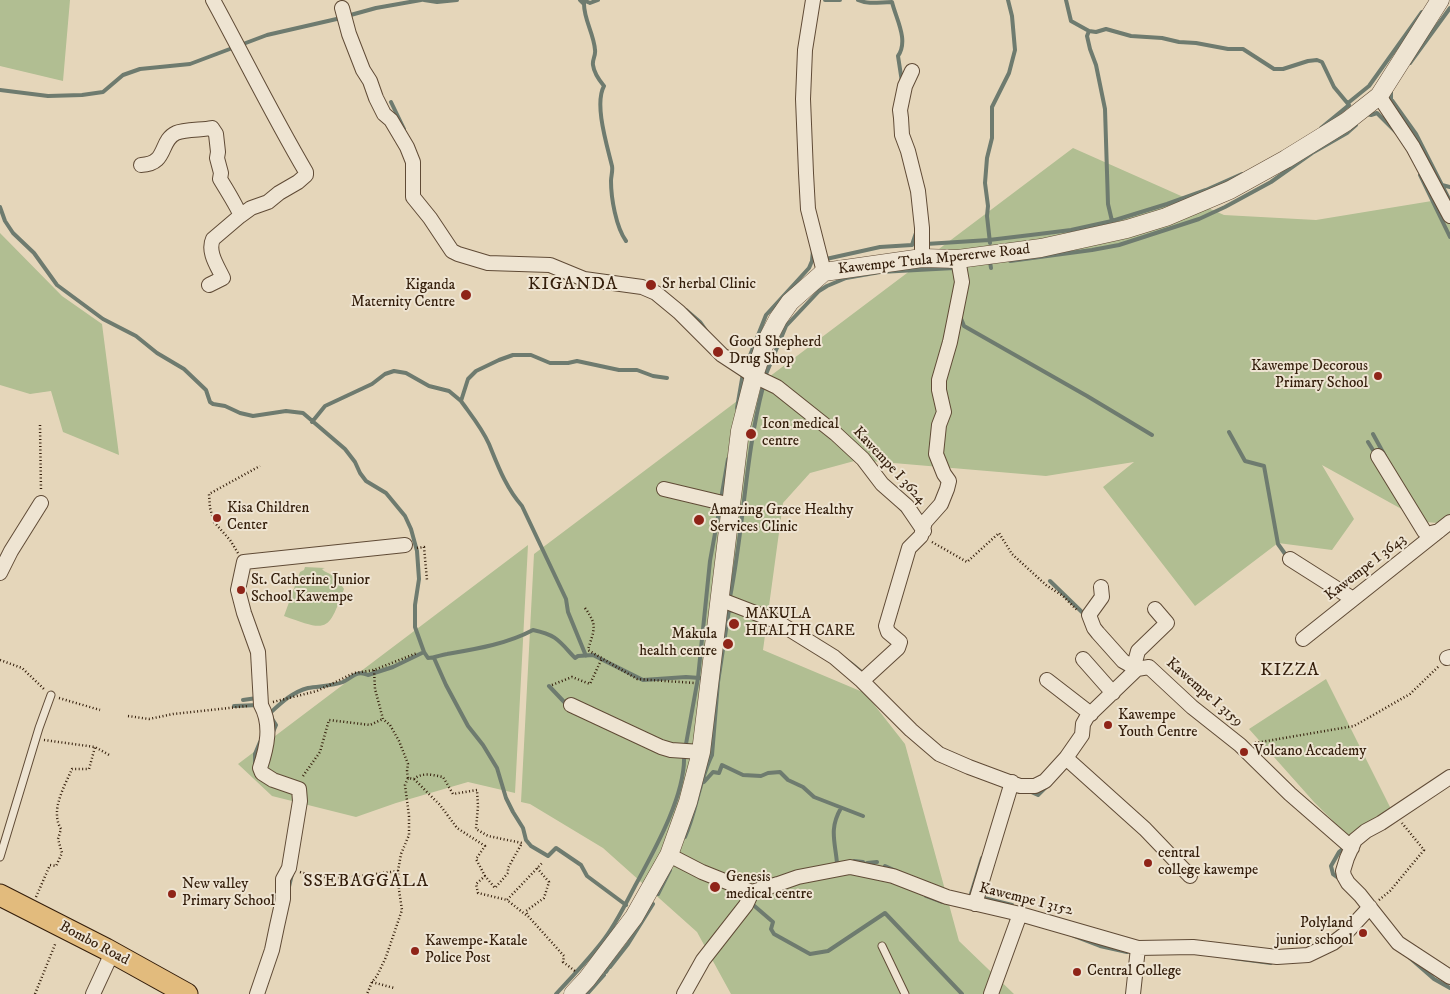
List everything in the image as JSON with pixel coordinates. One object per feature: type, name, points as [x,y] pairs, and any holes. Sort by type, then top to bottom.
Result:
[{"type":"main road","name":"Bombo Road","points":[[0,896],[112,953],[187,994]]},
{"type":"street","points":[[209,285],[224,278],[216,265],[211,244],[213,239],[251,208],[268,202],[306,175],[213,0]]},
{"type":"street","points":[[813,0],[806,50],[803,99],[808,209],[824,272]]},
{"type":"street","name":"Kawempe Ttula Mpererwe Road","points":[[573,994],[587,979],[634,917],[669,855],[688,802],[701,752],[740,431],[764,346],[790,302],[824,272],[922,258],[958,259],[1041,248],[1127,230],[1230,190],[1286,160],[1346,122],[1379,96],[1440,0]]},
{"type":"street","name":"Kawempe I 3624","points":[[344,14],[376,98],[384,114],[391,120],[407,147],[413,162],[413,198],[430,218],[452,251],[488,263],[550,265],[584,278],[642,287],[662,298],[679,312],[722,355],[754,376],[778,388],[836,434],[863,459],[882,484],[907,506],[924,531]]},
{"type":"street","points":[[912,71],[905,86],[900,118],[902,135],[918,191],[922,228],[922,258]]},
{"type":"street","points":[[1379,96],[1413,147],[1450,216]]},
{"type":"street","points":[[141,165],[149,165],[158,159],[165,149],[168,139],[178,132],[212,128],[216,134],[218,152],[216,158],[221,173],[220,179],[240,212],[240,216]]},
{"type":"street","points":[[1433,184],[1450,188]]},
{"type":"street","points":[[862,681],[898,648],[900,642],[888,632],[886,626],[909,548],[921,536],[924,531],[925,522],[942,504],[947,489],[948,481],[936,454],[939,424],[944,412],[939,390],[939,380],[950,342],[962,282],[958,259]]},
{"type":"street","points":[[1378,456],[1424,531],[1427,534],[1445,526]]},
{"type":"street","points":[[664,489],[731,505]]},
{"type":"street","points":[[0,573],[11,551],[41,503]]},
{"type":"street","name":"Kawempe I 3643","points":[[1303,639],[1445,526]]},
{"type":"street","points":[[257,994],[272,950],[283,900],[283,879],[289,868],[300,801],[299,788],[273,780],[262,773],[260,768],[269,730],[265,712],[261,705],[258,652],[238,590],[244,562],[412,546]]},
{"type":"street","points":[[1290,559],[1353,599]]},
{"type":"street","points":[[1101,587],[1102,597],[1089,615],[1094,628],[1123,661],[1136,668]]},
{"type":"street","points":[[719,599],[776,621],[834,658],[862,681],[911,730],[939,754],[1020,786],[1035,786],[1045,781],[1066,758],[1082,735],[1084,721],[1136,668],[1138,651],[1167,622],[1155,610]]},
{"type":"street","points":[[1083,658],[1113,693]]},
{"type":"street","name":"Kawempe I 3159","points":[[1136,668],[1149,667],[1192,708],[1240,745],[1290,794],[1352,848]]},
{"type":"street","points":[[1047,680],[1091,714]]},
{"type":"street","points":[[571,705],[661,747],[671,750],[701,752]]},
{"type":"street","points":[[1066,758],[1145,829],[1190,876]]},
{"type":"street","points":[[1450,777],[1355,840],[1347,858],[1344,876],[1398,943],[1450,976]]},
{"type":"street","points":[[975,904],[1012,782]]},
{"type":"street","points":[[669,855],[702,872],[752,892],[746,905],[703,960],[684,994]]},
{"type":"street","name":"Kawempe I 3152","points":[[752,892],[798,877],[850,867],[893,876],[947,897],[1020,914],[1138,948],[1193,947],[1276,957],[1308,955],[1327,946],[1345,934],[1370,907]]},
{"type":"street","points":[[991,994],[1020,914]]},
{"type":"street","points":[[1133,994],[1138,948]]},
{"type":"street","points":[[93,994],[112,953]]},
{"type":"lane","points":[[0,857],[51,695]]},
{"type":"lane","points":[[882,946],[905,994]]},
{"type":"path","points":[[40,425],[41,503]]},
{"type":"path","points":[[244,562],[230,540],[214,522],[209,494],[260,466]]},
{"type":"path","points":[[924,531],[933,543],[966,562],[999,533],[1012,554],[1046,585],[1063,596],[1094,628]]},
{"type":"path","points":[[412,546],[424,547],[427,580]]},
{"type":"path","points":[[585,608],[594,621],[594,632],[588,650],[637,679],[709,683]]},
{"type":"path","points":[[128,716],[149,719],[174,714],[261,705],[317,691],[354,673],[374,670],[418,653]]},
{"type":"path","points":[[552,685],[572,677],[590,684],[602,658]]},
{"type":"path","points":[[1240,745],[1354,726],[1410,694],[1449,658]]},
{"type":"path","points":[[367,994],[386,957],[402,910],[398,871],[401,854],[409,835],[409,816],[405,785],[408,778],[408,764],[399,741],[390,725],[383,719],[375,689],[374,670]]},
{"type":"path","points":[[299,788],[303,775],[308,771],[320,752],[329,720],[370,725],[383,719]]},
{"type":"path","points":[[36,739],[95,747],[112,756]]},
{"type":"path","points":[[30,911],[50,865],[56,866],[62,853],[58,839],[61,829],[57,822],[59,802],[63,790],[72,769],[89,769],[95,747]]},
{"type":"path","points":[[408,778],[414,779],[440,805],[457,828],[485,846],[476,859],[485,876],[495,888],[508,873],[508,868],[522,843],[488,836],[476,829],[477,790],[453,794],[443,777],[428,774],[417,776],[414,779]]},
{"type":"path","points":[[1370,907],[1390,891],[1424,850],[1394,814]]},
{"type":"path","points":[[508,900],[543,862]]},
{"type":"path","points":[[289,868],[312,876],[328,878],[363,877],[398,871]]},
{"type":"path","points":[[528,916],[526,911],[544,898],[549,882],[537,868]]},
{"type":"path","points":[[485,876],[476,884],[478,893],[508,900],[528,916],[564,956],[563,962],[587,979]]},
{"type":"path","points":[[35,994],[61,927]]},
{"type":"path","points":[[372,982],[394,988]]},
{"type":"green space","points":[[0,0],[70,0],[63,81],[0,66]]},
{"type":"green space","points":[[1073,148],[1224,215],[1316,220],[1450,198],[1450,524],[1425,522],[1322,465],[1354,519],[1332,550],[1278,543],[1195,606],[1103,487],[1134,462],[1046,476],[858,460],[810,473],[783,503],[763,650],[865,693],[905,744],[959,941],[1014,994],[731,994],[697,932],[603,848],[530,804],[521,802],[534,554]]},
{"type":"green space","points":[[0,233],[62,296],[102,324],[119,455],[63,432],[51,391],[30,394],[0,385]]},
{"type":"green space","points":[[528,545],[515,793],[468,782],[356,817],[272,796],[238,764]]},
{"type":"green space","points":[[305,567],[325,568],[322,569],[336,577],[344,589],[334,614],[330,621],[324,625],[310,625],[284,616],[300,572]]},
{"type":"green space","points":[[1326,679],[1391,809],[1348,836],[1314,802],[1249,729]]},
{"type":"waterway","points":[[347,16],[376,8],[421,0]]},
{"type":"waterway","points":[[424,0],[437,2],[457,0]]},
{"type":"waterway","points":[[580,0],[584,4],[594,44],[594,68],[604,86],[600,103],[612,166],[612,196],[617,220],[626,241]]},
{"type":"waterway","points":[[583,0],[590,3],[598,0]]},
{"type":"waterway","points":[[825,0],[840,0]]},
{"type":"waterway","points":[[858,0],[870,3],[892,2],[902,36],[901,50],[898,56],[902,82]]},
{"type":"waterway","points":[[990,243],[985,183],[987,158],[992,138],[992,107],[1009,73],[1015,50],[1012,16],[1008,0]]},
{"type":"waterway","points":[[1066,0],[1071,21],[1089,31],[1096,32],[1106,29],[1131,36],[1162,38],[1228,49],[1243,49],[1274,69],[1283,69],[1308,61],[1317,60],[1322,62],[1334,87],[1349,105],[1321,128]]},
{"type":"waterway","points":[[1410,63],[1450,8]]},
{"type":"waterway","points":[[1348,103],[1369,86],[1422,12]]},
{"type":"waterway","points":[[0,90],[48,96],[103,92],[123,75],[140,69],[190,64],[267,35],[341,18]]},
{"type":"waterway","points":[[1089,31],[1087,36],[1096,65],[1105,109],[1108,204],[1112,221]]},
{"type":"waterway","points":[[1391,89],[1391,99],[1416,134],[1450,201]]},
{"type":"waterway","points":[[391,102],[404,129]]},
{"type":"waterway","points":[[1367,114],[1377,113],[1396,132]]},
{"type":"waterway","points":[[1010,261],[1119,245],[1199,219],[1271,182],[1312,153],[1347,133],[1356,125]]},
{"type":"waterway","points":[[926,242],[926,244],[989,240],[1071,230],[1112,221],[1167,204],[1242,174]]},
{"type":"waterway","points":[[1420,175],[1450,237]]},
{"type":"waterway","points":[[1442,185],[1450,187]]},
{"type":"waterway","points":[[0,207],[5,221],[13,233],[34,253],[57,285],[103,319],[136,336],[157,353],[184,369],[206,390],[210,402],[253,416],[286,411],[303,413],[345,449],[366,481],[386,493],[405,516],[411,529],[417,551],[419,579],[415,605],[415,627],[424,652]]},
{"type":"waterway","points":[[825,258],[880,247],[912,245],[916,233]]},
{"type":"waterway","points":[[743,361],[747,363],[766,315],[809,268],[813,250]]},
{"type":"waterway","points":[[990,262],[991,268]]},
{"type":"waterway","points":[[954,268],[957,289],[956,303],[954,317],[937,372],[939,421],[931,446],[934,460],[947,480],[939,505],[922,521],[912,508],[880,478],[871,464],[825,422],[814,415],[810,408],[764,379],[786,326],[819,291],[827,286],[846,278],[880,272],[954,268]]},
{"type":"waterway","points":[[686,310],[700,322],[707,332]]},
{"type":"waterway","points":[[960,316],[964,326],[1152,435]]},
{"type":"waterway","points":[[312,422],[325,406],[372,384],[385,374],[394,371],[406,373],[429,386],[449,391],[461,401],[468,379],[476,371],[513,355],[531,355],[550,363],[577,361],[619,370],[637,370],[653,376],[667,378]]},
{"type":"waterway","points":[[737,408],[743,373]]},
{"type":"waterway","points":[[763,387],[773,388],[780,392],[804,409],[809,416],[824,427],[868,470],[877,483],[920,529],[901,558],[901,568],[892,593],[893,601],[885,627],[886,633],[898,643],[883,660],[865,675],[818,641],[730,597],[739,545],[752,439],[763,387]]},
{"type":"waterway","points":[[461,401],[483,432],[499,469],[522,506],[566,599],[568,612],[586,656]]},
{"type":"waterway","points":[[1229,432],[1245,461],[1264,466],[1278,544],[1288,558]]},
{"type":"waterway","points":[[1373,434],[1385,456]]},
{"type":"waterway","points":[[1368,442],[1376,455]]},
{"type":"waterway","points":[[721,499],[728,459]]},
{"type":"waterway","points":[[556,994],[602,942],[620,915],[651,856],[674,805],[680,787],[698,678],[710,561],[720,506]]},
{"type":"waterway","points":[[1050,581],[1085,615]]},
{"type":"waterway","points":[[685,837],[712,755],[718,682],[729,610],[734,611]]},
{"type":"waterway","points":[[268,715],[286,699],[308,688],[343,682],[361,673],[368,675],[393,667],[424,652],[428,658],[433,658],[502,642],[533,630],[553,637],[575,658],[593,655],[643,680],[700,678]]},
{"type":"waterway","points":[[434,658],[468,726],[483,745],[497,768],[506,798],[523,828],[526,840],[531,846],[548,856],[556,848],[581,865],[587,876],[626,905]]},
{"type":"waterway","points":[[549,686],[568,706]]},
{"type":"waterway","points":[[243,700],[257,698]]},
{"type":"waterway","points":[[234,706],[259,705]]},
{"type":"waterway","points":[[271,717],[276,725],[273,732]]},
{"type":"waterway","points":[[255,766],[255,754],[260,742]]},
{"type":"waterway","points":[[704,782],[713,772],[719,773],[722,765],[743,775],[761,776],[780,772],[788,780],[803,787],[814,797],[863,816]]},
{"type":"waterway","points":[[1029,791],[1038,795],[1047,786]]},
{"type":"waterway","points":[[837,863],[834,829],[837,815],[841,808]]},
{"type":"waterway","points":[[1340,879],[1333,874],[1331,866],[1344,846]]},
{"type":"waterway","points":[[970,897],[982,858]]},
{"type":"waterway","points":[[854,861],[863,862]]},
{"type":"waterway","points":[[867,863],[877,862]]},
{"type":"waterway","points":[[885,866],[896,871]]},
{"type":"waterway","points":[[658,894],[670,870]]},
{"type":"waterway","points":[[288,891],[292,874]]},
{"type":"waterway","points":[[983,895],[984,898],[1012,905]]},
{"type":"waterway","points":[[926,896],[942,902]]},
{"type":"waterway","points":[[751,903],[773,922],[771,929],[774,934],[810,954],[828,951],[885,913],[962,994]]},
{"type":"waterway","points":[[610,967],[628,944],[653,904]]},
{"type":"waterway","points":[[1074,936],[1100,946],[1127,952]]},
{"type":"waterway","points":[[1233,958],[1271,963]]},
{"type":"waterway","points":[[1410,958],[1434,979],[1450,988]]},
{"type":"waterway","points":[[587,994],[604,975]]},
{"type":"place","name":"Sr herbal Clinic","points":[[651,285]]},
{"type":"place","name":"Kiganda Maternity Centre","points":[[466,295]]},
{"type":"place","name":"Good Shepherd Drug Shop","points":[[718,352]]},
{"type":"place","name":"Kawempe Decorous Primary School","points":[[1378,376]]},
{"type":"place","name":"Icon medical centre","points":[[751,434]]},
{"type":"place","name":"Kisa Children Center","points":[[217,518]]},
{"type":"place","name":"Amazing Grace Healthy Services Clinic","points":[[699,520]]},
{"type":"place","name":"St. Catherine Junior School Kawempe","points":[[241,590]]},
{"type":"place","name":"MAKULA HEALTH CARE","points":[[734,624]]},
{"type":"place","name":"Makula health centre","points":[[728,644]]},
{"type":"place","name":"Kawempe Youth Centre","points":[[1108,725]]},
{"type":"place","name":"Volcano Accademy","points":[[1244,752]]},
{"type":"place","name":"central college kawempe","points":[[1148,863]]},
{"type":"place","name":"Genesis medical centre","points":[[715,887]]},
{"type":"place","name":"New valley Primary School","points":[[172,894]]},
{"type":"place","name":"Polyland junior school","points":[[1363,933]]},
{"type":"place","name":"Kawempe-Katale Police Post","points":[[415,951]]},
{"type":"place","name":"Central College","points":[[1077,972]]},
{"type":"district","name":"KIGANDA","points":[[573,285]]},
{"type":"district","name":"KIZZA","points":[[1290,671]]},
{"type":"district","name":"SSEBAGGALA","points":[[366,882]]}]
